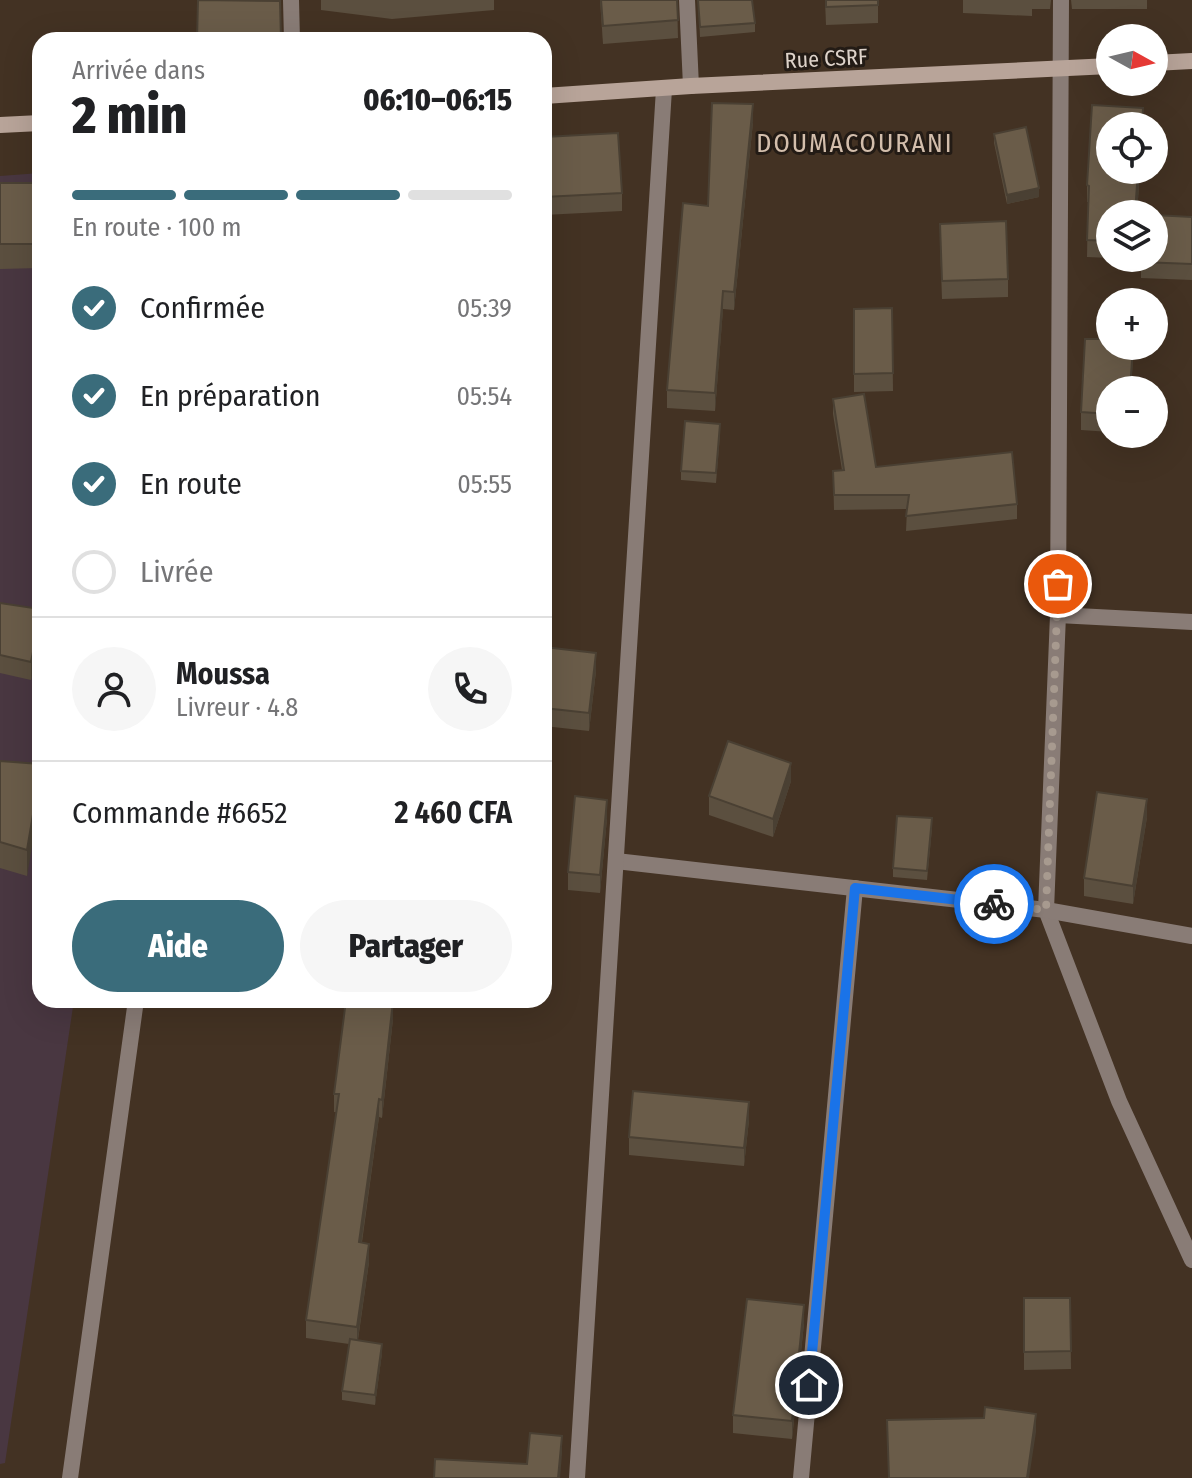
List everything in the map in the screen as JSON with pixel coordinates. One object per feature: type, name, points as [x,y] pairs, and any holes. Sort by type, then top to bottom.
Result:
[{"type":"main road","points":[[1168,62],[1192,61]]},
{"type":"main road","name":"Rue CSRF","points":[[552,96],[1096,67]]},
{"type":"main road","points":[[0,125],[32,123]]},
{"type":"street","points":[[291,0],[292,32]]},
{"type":"street","points":[[687,0],[691,86]]},
{"type":"street","points":[[1061,0],[1058,615],[1046,910],[1119,1101],[1192,1260]]},
{"type":"street","points":[[577,1478],[664,89]]},
{"type":"street","points":[[1058,615],[1192,622]]},
{"type":"street","points":[[616,861],[1046,910],[1192,936]]},
{"type":"street","points":[[801,1478],[855,888]]},
{"type":"street","points":[[70,1478],[135,1008]]},
{"type":"shaded area","points":[[32,174],[32,1008],[73,1008],[5,1463],[0,1464],[0,176]]},
{"type":"building","points":[[198,0],[280,1],[281,32],[197,32]]},
{"type":"building","points":[[601,0],[677,0],[678,20],[603,26]]},
{"type":"building","points":[[698,0],[752,0],[755,23],[700,27]]},
{"type":"building","points":[[826,0],[878,0],[878,5],[826,7]]},
{"type":"building","points":[[712,103],[753,104],[734,292],[723,291],[715,393],[667,390],[683,203],[708,206]]},
{"type":"building","points":[[1092,105],[1143,108],[1143,112],[1096,112],[1096,184],[1137,184],[1136,200],[1096,200],[1096,240],[1087,240]]},
{"type":"building","points":[[1026,127],[1039,188],[1007,195],[994,134]]},
{"type":"building","points":[[618,133],[622,193],[552,197],[552,137]]},
{"type":"building","points":[[0,183],[32,183],[32,244],[0,244]]},
{"type":"building","points":[[1168,216],[1192,217],[1192,264],[1168,263]]},
{"type":"building","points":[[1006,221],[1008,279],[942,281],[940,224]]},
{"type":"building","points":[[892,308],[893,373],[854,374],[854,309]]},
{"type":"building","points":[[1085,339],[1096,339],[1096,360],[1132,360],[1131,376],[1096,376],[1096,413],[1081,412]]},
{"type":"building","points":[[864,394],[876,467],[1012,452],[1017,504],[906,516],[909,495],[834,495],[833,471],[844,470],[833,399]]},
{"type":"building","points":[[685,421],[720,424],[716,473],[681,471]]},
{"type":"building","points":[[0,603],[32,608],[31,662],[0,655]]},
{"type":"building","points":[[552,648],[596,653],[589,713],[552,709]]},
{"type":"building","points":[[728,741],[791,763],[773,819],[709,796]]},
{"type":"building","points":[[0,761],[32,763],[32,820],[27,850],[0,842]]},
{"type":"building","points":[[1097,792],[1147,799],[1133,886],[1084,878]]},
{"type":"building","points":[[575,796],[607,800],[600,875],[568,872]]},
{"type":"building","points":[[897,816],[932,818],[927,871],[893,868]]},
{"type":"building","points":[[345,1008],[392,1008],[382,1100],[379,1099],[359,1242],[369,1244],[357,1327],[306,1320],[339,1094],[334,1094]]},
{"type":"building","points":[[633,1091],[749,1102],[744,1148],[629,1137]]},
{"type":"building","points":[[1024,1298],[1070,1298],[1071,1351],[1024,1352]]},
{"type":"building","points":[[747,1299],[804,1305],[792,1421],[733,1415]]},
{"type":"building","points":[[350,1339],[382,1344],[375,1395],[342,1391]]},
{"type":"building","points":[[985,1407],[1036,1414],[1027,1478],[889,1478],[887,1420],[984,1418]]},
{"type":"building","points":[[530,1433],[562,1436],[558,1478],[434,1478],[435,1459],[527,1464]]},
{"type":"way so far","points":[[994,904],[1046,910],[1058,584]]},
{"type":"district","name":"DOUMACOURANI","points":[[855,143]]},
{"type":"route","points":[[809,1385],[855,888],[994,904]]}]
